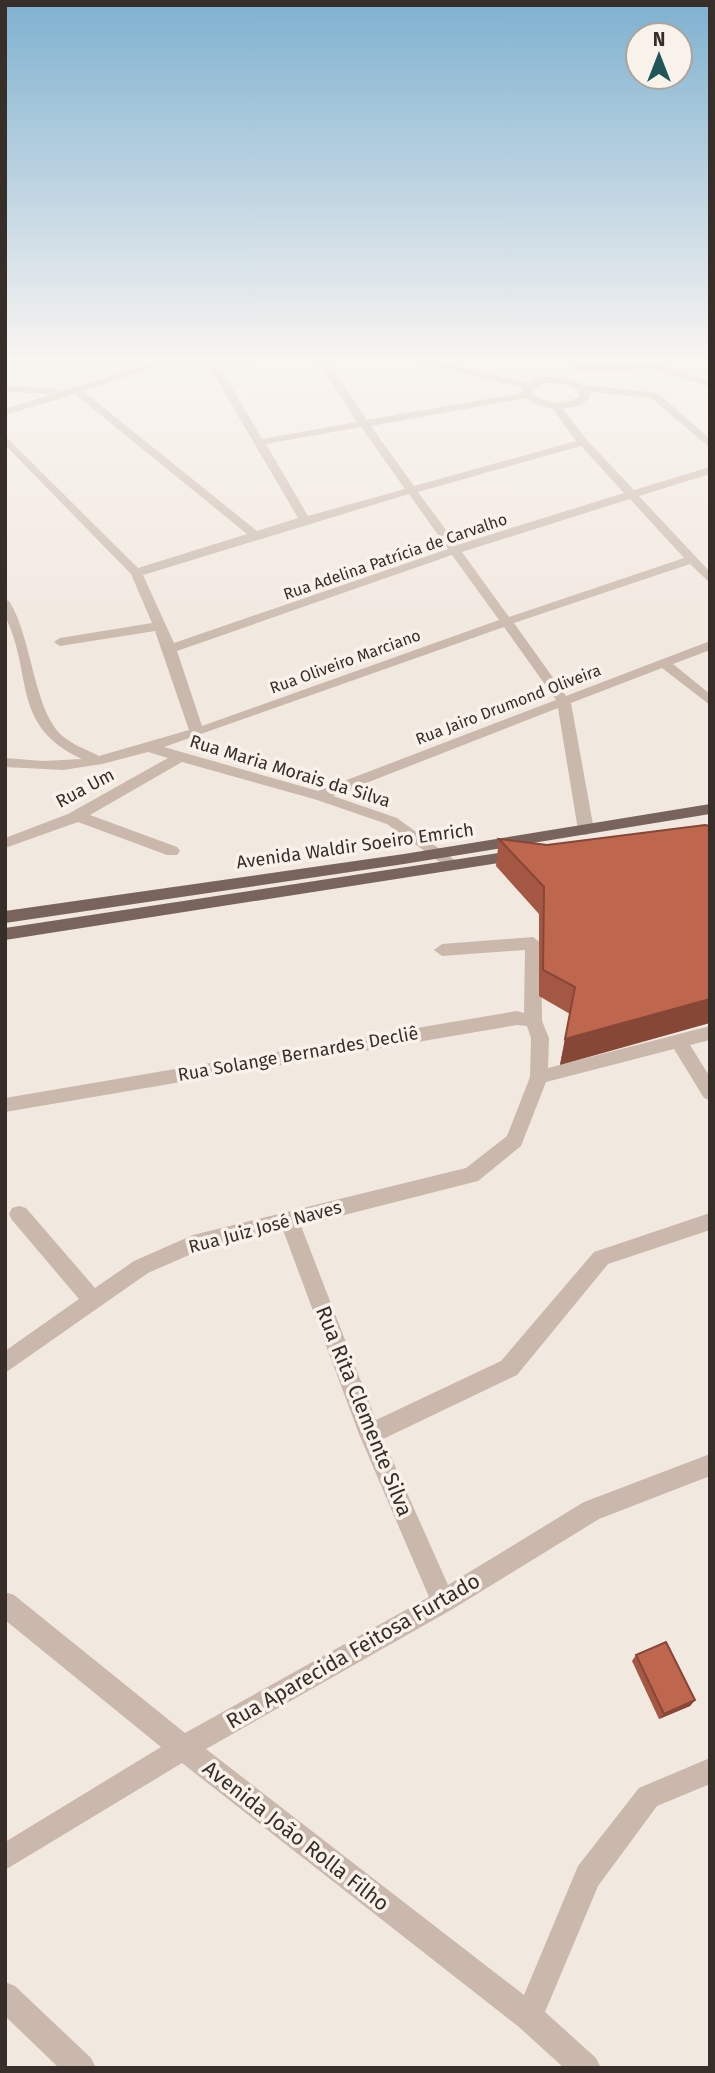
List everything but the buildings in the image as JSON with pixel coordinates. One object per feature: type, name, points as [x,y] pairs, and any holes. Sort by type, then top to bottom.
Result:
[{"type":"main road","name":"Avenida Waldir Soeiro Emrich","points":[[5,917],[436,854],[710,809]]},
{"type":"main road","name":"Avenida Waldir Soeiro Emrich","points":[[5,934],[605,842]]},
{"type":"street","points":[[23,458],[136,573],[170,649],[197,732]]},
{"type":"street","points":[[155,458],[257,537]]},
{"type":"street","points":[[270,458],[305,520]]},
{"type":"street","points":[[389,458],[564,702],[586,830]]},
{"type":"street","points":[[136,573],[305,520],[527,458]]},
{"type":"street","points":[[597,458],[710,579]]},
{"type":"street","name":"Rua Adelina Patrícia de Carvalho","points":[[170,649],[455,550],[710,470]]},
{"type":"street","name":"Rua Oliveiro Marciano","points":[[5,762],[45,766],[97,760],[147,747],[691,560]]},
{"type":"street","points":[[5,604],[18,628],[43,724],[58,740],[97,760]]},
{"type":"street","points":[[60,642],[160,626]]},
{"type":"street","name":"Rua Jairo Drumond Oliveira","points":[[319,796],[710,645]]},
{"type":"street","points":[[663,662],[710,701]]},
{"type":"street","name":"Rua Maria Morais da Silva","points":[[147,747],[319,796],[392,821],[451,865]]},
{"type":"street","name":"Rua Um","points":[[5,843],[26,838],[78,816],[179,757]]},
{"type":"street","points":[[78,816],[172,850]]},
{"type":"street","points":[[442,950],[533,943],[533,1021],[540,1038],[539,1077],[710,1033]]},
{"type":"street","name":"Rua Solange Bernardes Decliê","points":[[5,1104],[498,1020],[517,1018],[533,1021]]},
{"type":"street","points":[[678,1041],[710,1093]]},
{"type":"street","name":"Rua Juiz José Naves","points":[[5,1363],[141,1267],[193,1244],[471,1175],[514,1141],[539,1077]]},
{"type":"street","points":[[19,1214],[93,1301]]},
{"type":"street","name":"Rua Rita Clemente Silva","points":[[289,1219],[370,1434],[443,1602]]},
{"type":"street","points":[[370,1434],[509,1368],[601,1258],[710,1221]]},
{"type":"street","name":"Rua Aparecida Feitosa Furtado","points":[[5,1857],[183,1748],[443,1602],[592,1510],[710,1465]]},
{"type":"street","name":"Avenida João Rolla Filho","points":[[5,1604],[183,1748],[529,2017],[586,2068]]},
{"type":"street","points":[[529,2017],[588,1876],[648,1797],[710,1772]]},
{"type":"street","points":[[5,1996],[81,2068]]}]
